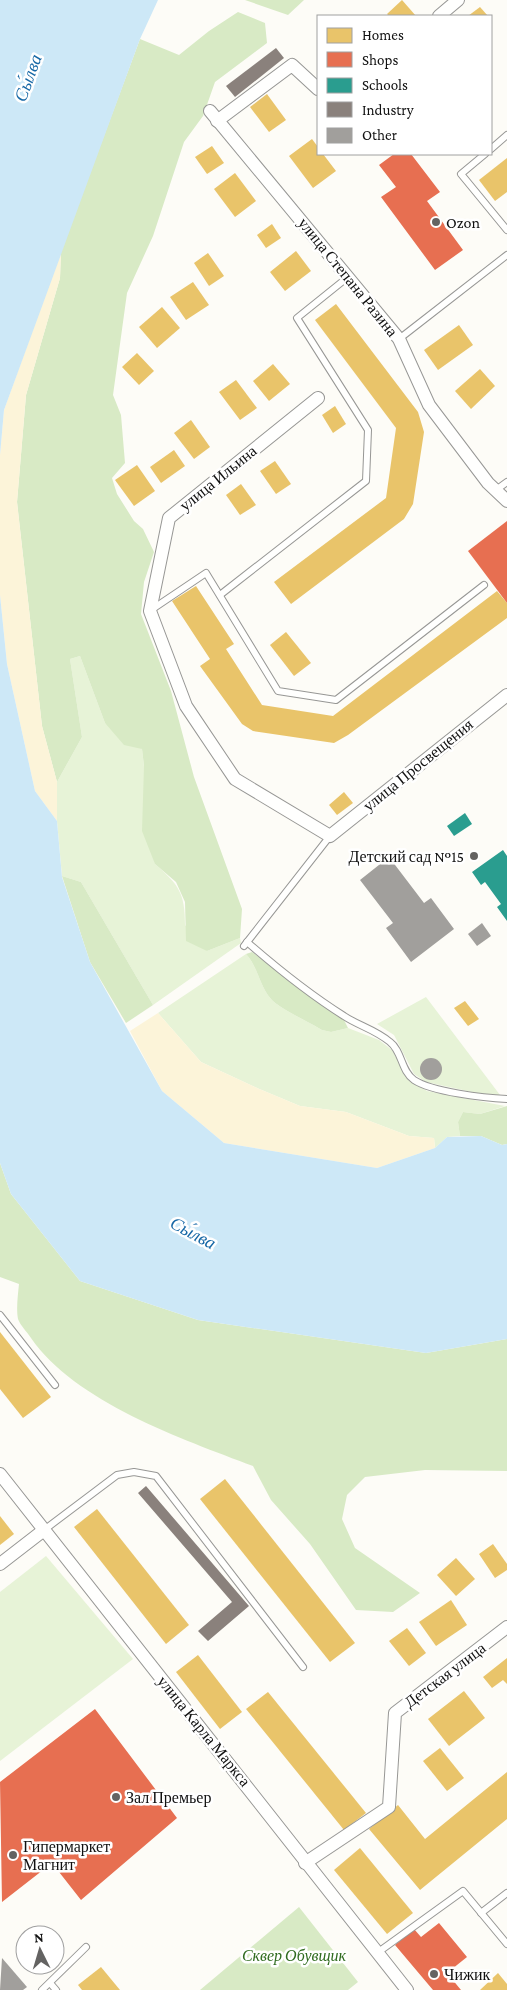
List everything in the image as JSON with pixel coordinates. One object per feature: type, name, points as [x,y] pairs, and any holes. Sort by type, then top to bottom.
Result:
[{"type":"street","points":[[440,15],[458,0]]},
{"type":"street","name":"улица Степана Разина","points":[[317,88],[292,65],[213,116],[399,339],[429,404],[496,490],[507,501]]},
{"type":"street","name":"улица Ильина","points":[[150,611],[169,518],[318,398]]},
{"type":"street","points":[[150,611],[186,706],[235,779],[330,836]]},
{"type":"street","name":"улица Просвещения","points":[[330,836],[507,695]]},
{"type":"street","name":"улица Карла Маркса","points":[[0,1474],[407,1990]]},
{"type":"street","points":[[0,1564],[44,1530]]},
{"type":"street","name":"Детская улица","points":[[305,1863],[389,1807],[395,1713],[507,1627]]},
{"type":"lane","points":[[492,147],[507,135]]},
{"type":"lane","points":[[484,155],[461,174],[507,230]]},
{"type":"lane","points":[[399,339],[507,255]]},
{"type":"lane","points":[[220,595],[366,480],[368,430],[297,318],[349,277]]},
{"type":"lane","points":[[496,490],[507,482]]},
{"type":"lane","points":[[150,611],[206,573],[278,692],[336,700],[484,585]]},
{"type":"lane","points":[[330,836],[246,944],[300,986],[346,1018],[374,1029],[393,1044],[413,1079],[442,1089],[490,1098],[507,1098]]},
{"type":"lane","points":[[0,1315],[55,1386]]},
{"type":"lane","points":[[44,1530],[118,1475],[134,1472],[156,1476],[304,1667]]},
{"type":"lane","points":[[377,1953],[463,1891],[507,1944]]},
{"type":"lane","points":[[481,1913],[507,1893]]},
{"type":"lane","points":[[42,1990],[86,1947]]},
{"type":"lane","points":[[50,1983],[56,1990]]},
{"type":"green space","points":[[245,0],[304,0],[288,15]]},
{"type":"green space","points":[[238,12],[265,23],[267,43],[215,82],[203,116],[184,142],[153,236],[127,293],[113,395],[121,415],[125,463],[112,478],[117,494],[134,521],[143,529],[154,552],[144,582],[141,614],[171,691],[194,777],[242,909],[240,938],[207,951],[186,941],[185,902],[176,882],[155,864],[142,831],[144,766],[142,749],[124,745],[105,723],[80,656],[70,659],[82,737],[57,782],[42,726],[17,502],[26,395],[60,278],[61,251],[140,39],[179,55],[209,31]]},
{"type":"green space","points":[[80,656],[105,723],[142,749],[155,864],[170,878],[179,890],[184,905],[185,925],[207,951],[240,938],[241,943],[153,1005],[81,882],[62,876],[57,821],[57,782],[82,737],[70,659]]},
{"type":"green space","points":[[62,876],[81,882],[153,1005],[126,1023],[90,962]]},
{"type":"green space","points":[[252,952],[344,1020],[348,1028],[331,1032],[322,1030],[275,1003],[267,994],[246,954]]},
{"type":"green space","points":[[246,954],[267,994],[275,1003],[287,1011],[322,1030],[331,1032],[348,1028],[379,1040],[392,1050],[408,1079],[427,1091],[505,1106],[480,1114],[463,1112],[458,1122],[460,1136],[447,1137],[435,1148],[434,1138],[409,1136],[346,1112],[300,1106],[201,1062],[158,1013]]},
{"type":"green space","points":[[426,997],[500,1095],[490,1096],[426,1082],[414,1074],[394,1035],[377,1024]]},
{"type":"green space","points":[[507,1106],[507,1144],[502,1145],[481,1136],[460,1136],[458,1122],[463,1112],[480,1114]]},
{"type":"green space","points":[[0,1163],[11,1194],[80,1281],[198,1320],[426,1353],[507,1339],[507,1471],[425,1470],[365,1477],[347,1495],[342,1519],[355,1548],[420,1593],[393,1612],[356,1610],[310,1544],[271,1500],[253,1466],[163,1431],[132,1416],[102,1400],[74,1381],[50,1361],[18,1319],[19,1284],[0,1277]]},
{"type":"green space","points":[[46,1556],[133,1659],[0,1761],[0,1592]]},
{"type":"green space","name":"Сквер Обувщик","points":[[299,1907],[358,1982],[348,1990],[200,1990]]},
{"type":"sand","points":[[61,251],[60,278],[26,395],[17,502],[42,726],[57,782],[57,821],[35,791],[7,664],[0,595],[0,455],[4,410]]},
{"type":"sand","points":[[158,1013],[201,1062],[300,1106],[346,1112],[409,1136],[434,1138],[435,1148],[377,1168],[224,1143],[162,1091],[130,1031]]},
{"type":"water","name":"Сы́лва","points":[[0,0],[158,0],[140,39],[4,410],[0,455]]},
{"type":"water","name":"Сы́лва","points":[[0,595],[7,664],[35,791],[57,821],[62,877],[90,962],[162,1091],[224,1143],[377,1168],[435,1148],[447,1137],[481,1136],[502,1145],[507,1144],[507,1339],[426,1353],[198,1320],[80,1281],[11,1194],[0,1163]]},
{"type":"building: Homes","points":[[402,0],[415,15],[388,15]]},
{"type":"building: Homes","points":[[480,7],[487,15],[469,15]]},
{"type":"building: Homes","points":[[267,94],[286,120],[269,132],[250,107]]},
{"type":"building: Homes","points":[[312,139],[317,146],[317,155],[324,155],[336,171],[313,188],[289,156]]},
{"type":"building: Homes","points":[[212,146],[224,163],[207,174],[195,157]]},
{"type":"building: Homes","points":[[507,158],[507,192],[495,201],[479,180]]},
{"type":"building: Homes","points":[[235,173],[256,201],[235,217],[214,189]]},
{"type":"building: Homes","points":[[272,224],[281,238],[266,248],[257,235]]},
{"type":"building: Homes","points":[[296,251],[311,271],[285,291],[270,272]]},
{"type":"building: Homes","points":[[208,253],[224,276],[209,286],[194,263]]},
{"type":"building: Homes","points":[[193,282],[209,305],[186,320],[170,297]]},
{"type":"building: Homes","points":[[336,304],[418,412],[424,432],[413,504],[404,519],[291,604],[274,582],[386,498],[396,428],[315,320]]},
{"type":"building: Homes","points":[[162,307],[180,328],[157,348],[139,327]]},
{"type":"building: Homes","points":[[459,325],[473,345],[438,370],[424,350]]},
{"type":"building: Homes","points":[[137,353],[154,371],[139,385],[122,367]]},
{"type":"building: Homes","points":[[273,364],[290,384],[269,401],[253,381]]},
{"type":"building: Homes","points":[[480,369],[495,386],[471,409],[455,391]]},
{"type":"building: Homes","points":[[236,380],[257,408],[240,420],[219,392]]},
{"type":"building: Homes","points":[[335,406],[346,424],[333,433],[322,415]]},
{"type":"building: Homes","points":[[191,420],[210,447],[194,459],[174,433]]},
{"type":"building: Homes","points":[[174,450],[185,466],[161,483],[150,467]]},
{"type":"building: Homes","points":[[275,461],[291,484],[276,494],[260,471]]},
{"type":"building: Homes","points":[[137,465],[155,491],[134,506],[115,480]]},
{"type":"building: Homes","points":[[241,484],[256,505],[240,515],[226,495]]},
{"type":"building: Homes","points":[[196,586],[234,644],[226,649],[262,705],[333,716],[497,591],[507,603],[507,618],[348,735],[334,743],[253,731],[242,724],[200,666],[210,659],[172,601]]},
{"type":"building: Homes","points":[[286,632],[311,663],[294,676],[270,645]]},
{"type":"building: Homes","points":[[344,792],[353,803],[337,815],[329,805]]},
{"type":"building: Homes","points":[[465,1001],[479,1019],[468,1026],[454,1008]]},
{"type":"building: Homes","points":[[0,1332],[51,1397],[23,1418],[0,1389]]},
{"type":"building: Homes","points":[[225,1479],[355,1643],[330,1662],[200,1499]]},
{"type":"building: Homes","points":[[97,1509],[189,1625],[166,1644],[74,1527]]},
{"type":"building: Homes","points":[[0,1516],[14,1534],[0,1545]]},
{"type":"building: Homes","points":[[493,1544],[507,1564],[507,1570],[495,1578],[479,1554]]},
{"type":"building: Homes","points":[[456,1558],[475,1579],[456,1596],[437,1575]]},
{"type":"building: Homes","points":[[451,1600],[467,1625],[436,1646],[419,1622]]},
{"type":"building: Homes","points":[[407,1628],[426,1653],[409,1666],[389,1641]]},
{"type":"building: Homes","points":[[198,1655],[242,1712],[220,1729],[176,1672]]},
{"type":"building: Homes","points":[[507,1658],[507,1684],[503,1680],[492,1688],[483,1677]]},
{"type":"building: Homes","points":[[464,1691],[485,1718],[449,1746],[428,1719]]},
{"type":"building: Homes","points":[[268,1692],[366,1813],[344,1830],[246,1709]]},
{"type":"building: Homes","points":[[440,1748],[464,1778],[447,1791],[423,1761]]},
{"type":"building: Homes","points":[[507,1772],[507,1819],[420,1890],[369,1829],[398,1805],[425,1839]]},
{"type":"building: Homes","points":[[360,1848],[413,1913],[387,1934],[334,1870]]},
{"type":"building: Homes","points":[[101,1967],[120,1990],[82,1990],[78,1985]]},
{"type":"building: Homes","points":[[498,1973],[507,1984],[507,1990],[480,1990]]},
{"type":"building: Shops","points":[[393,155],[412,155],[440,192],[427,201],[463,250],[435,270],[381,197],[396,187],[379,165]]},
{"type":"building: Shops","points":[[507,521],[507,603],[468,551]]},
{"type":"building: Shops","points":[[95,1709],[177,1818],[81,1900],[52,1863],[2,1902],[0,1782]]},
{"type":"building: Shops","points":[[439,1923],[467,1957],[447,1973],[461,1990],[433,1990],[395,1945],[414,1929],[421,1937]]},
{"type":"building: Schools","points":[[465,813],[472,824],[454,836],[447,826]]},
{"type":"building: Schools","points":[[503,850],[507,856],[507,921],[497,907],[501,904],[485,882],[481,885],[472,872]]},
{"type":"building: Industry","points":[[276,48],[284,58],[235,97],[226,86]]},
{"type":"building: Industry","points":[[146,1486],[249,1606],[208,1641],[198,1631],[232,1602],[138,1493]]},
{"type":"building: Other","points":[[389,857],[424,903],[431,898],[454,929],[411,962],[386,928],[393,923],[360,880]]},
{"type":"building: Other","points":[[482,923],[491,936],[477,946],[468,934]]},
{"type":"building: Other","points":[[431,1058],[439,1061],[442,1069],[439,1077],[431,1080],[423,1077],[420,1069],[423,1061]]},
{"type":"building: Other","points":[[2,1958],[27,1987],[23,1990],[0,1990]]},
{"type":"place","name":"Ozon","points":[[436,222]]},
{"type":"place","name":"Детский сад №15","points":[[474,856]]},
{"type":"place","name":"Зал Премьер","points":[[116,1797]]},
{"type":"place","name":"Гипермаркет Магнит","points":[[13,1855]]},
{"type":"place","name":"Чижик","points":[[434,1974]]}]
